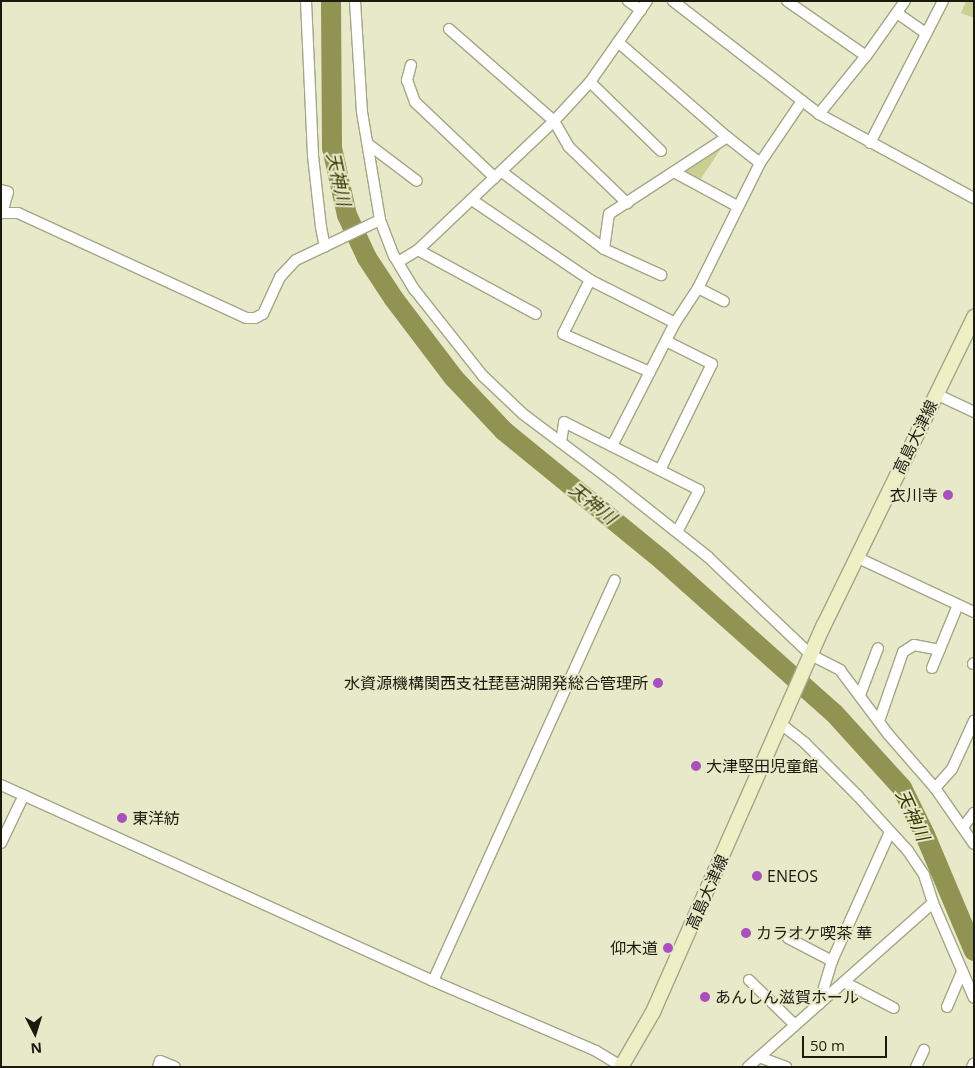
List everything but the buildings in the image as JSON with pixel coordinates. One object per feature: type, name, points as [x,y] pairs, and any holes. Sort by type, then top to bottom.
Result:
[{"type":"main road","name":"高島大津線","points":[[808,661],[856,557],[974,317]]},
{"type":"main road","points":[[784,719],[808,661]]},
{"type":"main road","name":"高島大津線","points":[[621,1066],[653,1012],[784,719]]},
{"type":"street","points":[[306,1],[314,156],[321,227],[325,247]]},
{"type":"street","points":[[356,1],[362,112],[368,144],[377,221],[414,289],[483,376],[523,414],[708,558],[808,661],[840,670],[879,722],[935,788],[974,844]]},
{"type":"street","points":[[398,262],[418,250],[472,200],[554,121],[590,82],[644,6],[628,1]]},
{"type":"street","points":[[673,1],[819,114],[974,198]]},
{"type":"street","points":[[787,1],[866,56]]},
{"type":"street","points":[[819,114],[866,56],[905,1]]},
{"type":"street","points":[[870,143],[943,1]]},
{"type":"street","points":[[897,12],[926,33]]},
{"type":"street","points":[[449,29],[554,121],[569,147],[627,202]]},
{"type":"street","points":[[618,42],[727,137],[760,163]]},
{"type":"street","points":[[412,65],[407,80],[415,102],[498,175],[604,249],[661,275]]},
{"type":"street","points":[[590,82],[661,151]]},
{"type":"street","points":[[612,446],[675,323],[698,288],[760,163],[802,101]]},
{"type":"street","points":[[604,249],[609,214],[727,137]]},
{"type":"street","points":[[368,144],[417,180]]},
{"type":"street","points":[[674,172],[737,206]]},
{"type":"street","points":[[1,190],[8,192],[2,213],[18,213],[246,318],[255,318],[263,314],[286,268],[296,260],[377,221]]},
{"type":"street","points":[[472,200],[590,280],[675,323]]},
{"type":"street","points":[[418,250],[536,314]]},
{"type":"street","points":[[590,280],[563,334],[650,372]]},
{"type":"street","points":[[698,288],[724,301]]},
{"type":"street","points":[[660,470],[712,364],[666,340]]},
{"type":"street","points":[[936,394],[974,412]]},
{"type":"street","points":[[561,442],[564,422],[699,490],[677,532]]},
{"type":"street","points":[[856,557],[974,612]]},
{"type":"street","points":[[433,981],[615,580]]},
{"type":"street","points":[[932,668],[958,605]]},
{"type":"street","points":[[879,722],[903,652],[914,645],[940,650]]},
{"type":"street","points":[[860,695],[878,648]]},
{"type":"street","points":[[784,719],[908,851],[924,875],[933,903],[974,998]]},
{"type":"street","points":[[935,788],[952,769],[974,721]]},
{"type":"street","points":[[2,788],[24,795],[433,981],[596,1051],[621,1066]]},
{"type":"street","points":[[1,843],[24,795]]},
{"type":"street","points":[[963,827],[974,814]]},
{"type":"street","points":[[819,1004],[832,961],[890,832]]},
{"type":"street","points":[[748,1067],[933,903]]},
{"type":"street","points":[[788,938],[832,961]]},
{"type":"street","points":[[947,1007],[962,971]]},
{"type":"street","points":[[749,980],[795,1025]]},
{"type":"street","points":[[844,982],[894,1008]]},
{"type":"street","points":[[916,1067],[924,1050]]},
{"type":"street","points":[[759,1057],[786,1067]]},
{"type":"street","points":[[158,1067],[160,1061],[175,1067]]},
{"type":"street","points":[[972,1067],[974,1063]]},
{"type":"green space","points":[[966,1],[974,1],[974,18],[961,13]]},
{"type":"green space","points":[[726,141],[700,180],[681,171]]},
{"type":"waterway","name":"天神川","points":[[331,1],[332,148],[347,215],[367,258],[394,299],[454,378],[504,431],[662,560],[834,713],[902,788],[925,835],[974,951]]},
{"type":"place","name":"衣川寺","points":[[948,495]]},
{"type":"place","name":"水資源機構関西支社琵琶湖開発総合管理所","points":[[658,683]]},
{"type":"place","name":"大津堅田児童館","points":[[696,766]]},
{"type":"place","name":"東洋紡","points":[[122,818]]},
{"type":"place","name":"ENEOS","points":[[757,876]]},
{"type":"place","name":"カラオケ喫茶 華","points":[[746,933]]},
{"type":"place","name":"仰木道","points":[[668,948]]},
{"type":"place","name":"あんしん滋賀ホール","points":[[705,997]]}]
